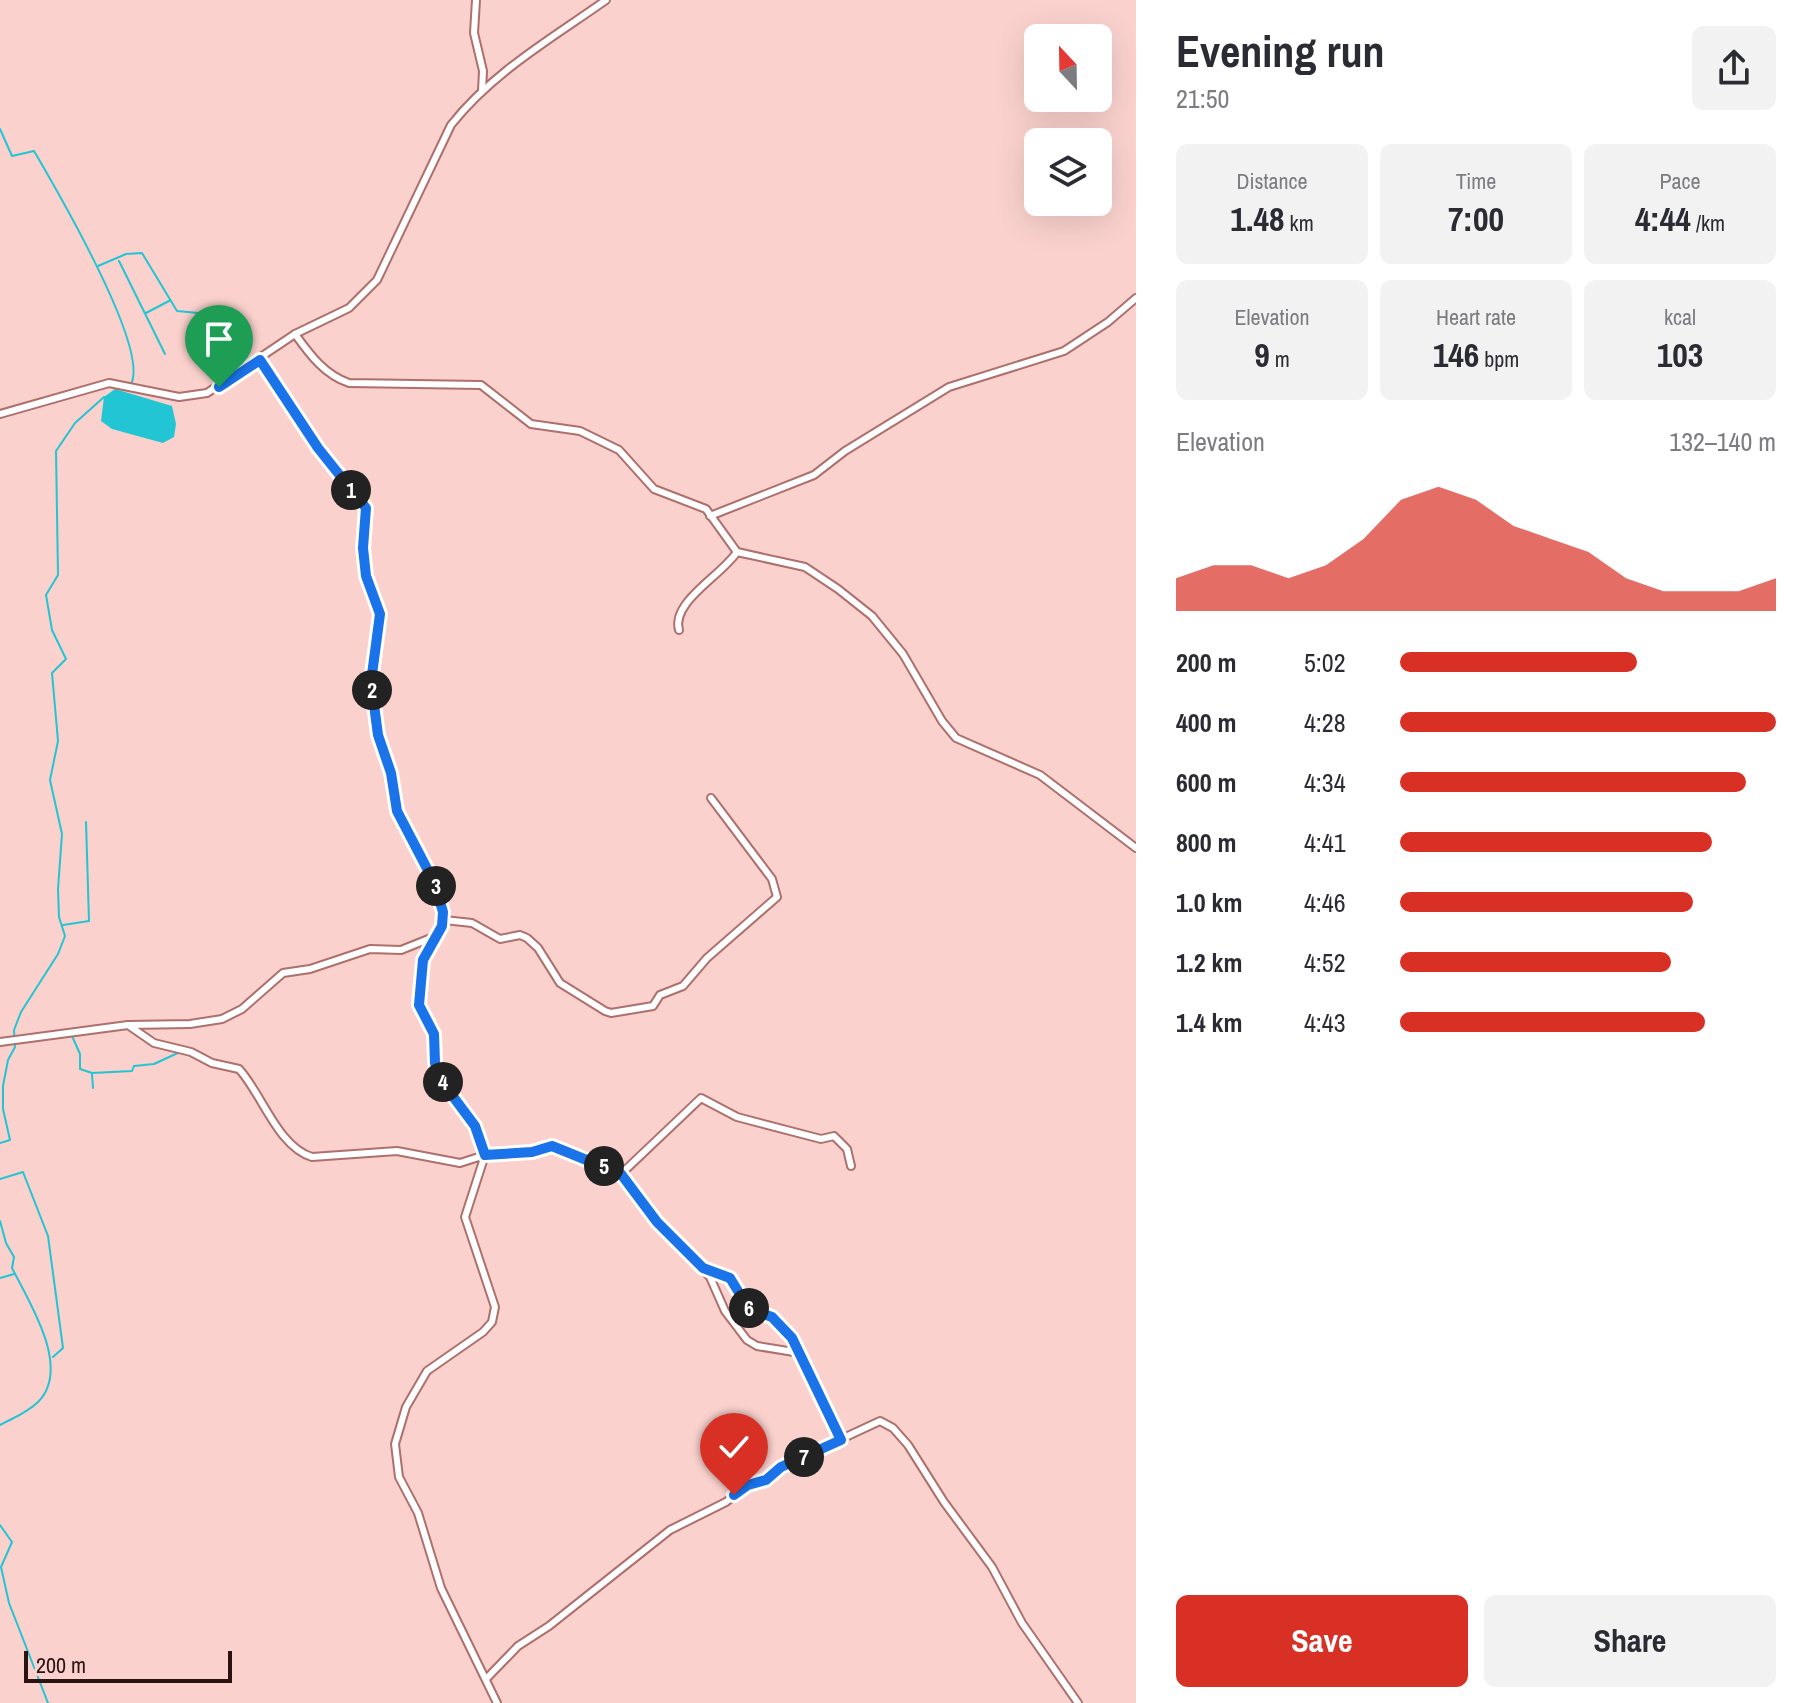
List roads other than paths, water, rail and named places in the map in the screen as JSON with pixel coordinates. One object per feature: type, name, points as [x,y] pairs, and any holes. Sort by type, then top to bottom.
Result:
[{"type":"street","points":[[476,0],[474,33],[482,65],[482,92]]},
{"type":"street","points":[[0,414],[109,383],[164,395],[193,396],[219,387],[295,334],[349,308],[372,288],[451,125],[482,92],[534,49],[606,0]]},
{"type":"street","points":[[710,516],[814,475],[845,451],[949,387],[1064,351],[1108,322],[1136,298]]},
{"type":"street","points":[[295,334],[323,368],[349,383],[481,385],[531,424],[580,431],[600,438],[624,454],[654,489],[700,505],[737,552],[805,567],[838,589],[872,616],[903,654],[942,721],[956,738],[1040,775],[1136,848]]},
{"type":"street","points":[[260,360],[318,448],[366,508],[363,548],[366,576],[380,614],[371,682],[378,735],[391,773],[397,811],[434,882],[444,920],[423,960],[419,1005],[434,1034],[435,1063],[443,1083],[475,1126],[485,1155],[465,1217],[495,1307],[492,1322],[476,1338],[436,1362],[427,1371],[406,1407],[395,1444],[399,1477],[418,1513],[441,1588],[497,1703]]},
{"type":"street","points":[[679,630],[677,621],[683,606],[722,572],[737,552]]},
{"type":"street","points":[[444,920],[472,923],[500,939],[520,935],[527,938],[538,948],[560,983],[605,1011],[611,1013],[653,1006],[660,995],[687,982],[707,958],[777,897],[772,879],[711,798]]},
{"type":"street","points":[[0,1042],[139,1022],[190,1024],[222,1019],[242,1009],[283,973],[310,969],[370,949],[409,948],[437,934]]},
{"type":"street","points":[[128,1025],[154,1043],[239,1069],[289,1142],[307,1156],[323,1158],[397,1151],[460,1163],[485,1155],[532,1152],[552,1146],[621,1174],[657,1222],[703,1268],[715,1286],[725,1311],[747,1340],[757,1346],[800,1353]]},
{"type":"street","points":[[621,1174],[701,1098],[737,1117],[821,1139],[834,1136],[847,1149],[851,1166]]},
{"type":"street","points":[[703,1268],[730,1278],[747,1306],[772,1317],[792,1338],[841,1440]]},
{"type":"street","points":[[487,1678],[518,1646],[595,1592],[670,1530],[726,1502],[748,1485],[766,1480],[781,1467],[880,1421],[904,1438],[944,1502],[992,1567],[1011,1606],[1078,1703]]},
{"type":"water","points":[[115,389],[172,406],[176,424],[174,437],[163,443],[112,429],[101,421],[104,397]]},
{"type":"waterway","points":[[0,129],[12,156],[34,151],[98,268],[127,338],[133,365],[131,384]]},
{"type":"waterway","points":[[98,266],[126,254],[142,253],[177,311],[230,316]]},
{"type":"waterway","points":[[119,261],[165,354]]},
{"type":"waterway","points":[[146,313],[169,301]]},
{"type":"waterway","points":[[0,1143],[10,1140],[3,1109],[3,1086],[8,1060],[15,1047],[14,1030],[21,1012],[58,954],[65,936],[59,917],[58,889],[62,834],[50,780],[58,741],[52,673],[66,659],[52,630],[46,595],[58,575],[56,451],[75,423],[104,397]]},
{"type":"waterway","points":[[63,925],[89,921],[86,822]]},
{"type":"waterway","points":[[72,1036],[80,1054],[80,1069],[92,1073],[132,1071],[134,1066],[154,1064],[180,1052]]},
{"type":"waterway","points":[[92,1074],[93,1088]]},
{"type":"waterway","points":[[0,1179],[23,1172],[48,1236],[63,1348],[53,1357]]},
{"type":"waterway","points":[[0,1221],[14,1257],[12,1268],[44,1335],[51,1372],[47,1388],[38,1402],[0,1425]]},
{"type":"waterway","points":[[0,1278],[14,1274]]},
{"type":"waterway","points":[[0,1525],[12,1542],[1,1567],[9,1603],[48,1703]]}]
